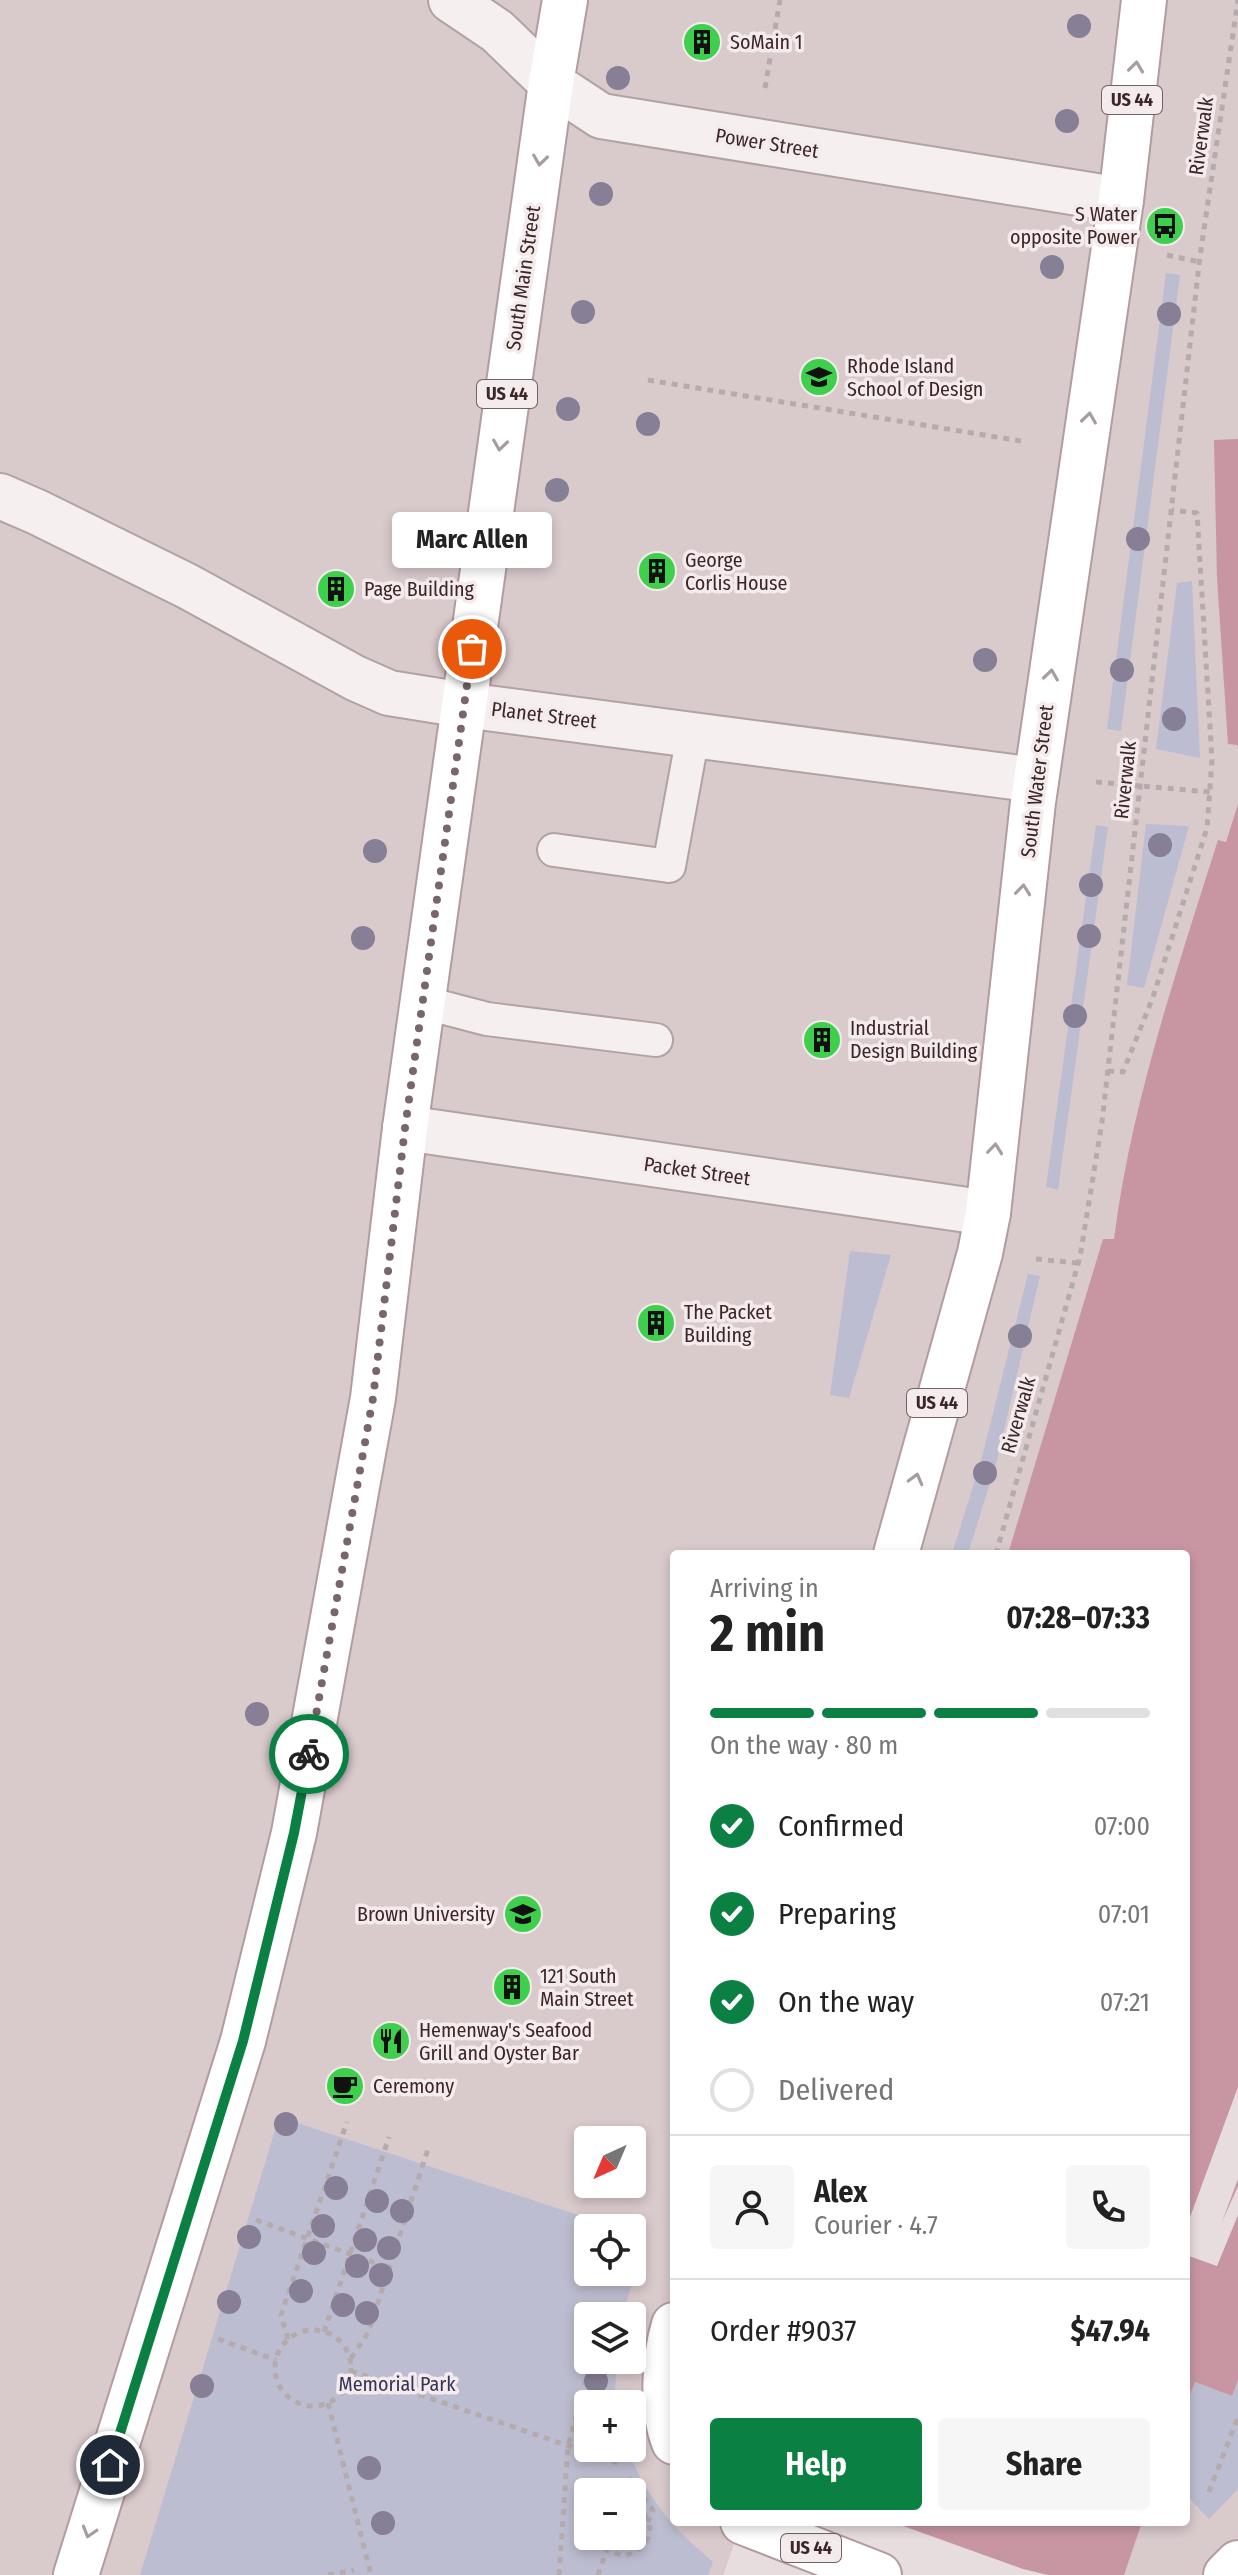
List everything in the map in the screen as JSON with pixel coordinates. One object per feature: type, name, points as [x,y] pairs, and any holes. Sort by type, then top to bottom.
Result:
[{"type":"main road","name":"South Main Street","points":[[76,2575],[243,2041],[294,1833],[373,1398],[422,1002],[565,0]]},
{"type":"main road","name":"South Water Street","points":[[897,1550],[980,1253],[988,1213],[1036,780],[1121,200],[1144,0]]},
{"type":"main road","points":[[670,2338],[667,2348],[667,2415],[670,2427]]},
{"type":"main road","name":"US 44","points":[[753,2526],[879,2575]]},
{"type":"main road","points":[[1226,2575],[1238,2563]]},
{"type":"street","name":"Power Street","points":[[451,0],[497,31],[551,83],[601,116],[1121,200]]},
{"type":"street","name":"Planet Street","points":[[0,496],[187,586],[355,678],[389,693],[1036,780]]},
{"type":"street","name":"Packet Street","points":[[405,1128],[988,1213]]},
{"type":"lane","points":[[554,850],[669,866],[693,735]]},
{"type":"lane","points":[[422,1002],[487,1019],[656,1040]]},
{"type":"path","points":[[763,97],[780,0]]},
{"type":"path","name":"Riverwalk","points":[[997,1550],[1078,1263],[1102,1122],[1200,262],[1238,0]]},
{"type":"path","points":[[1162,253],[1200,262]]},
{"type":"path","points":[[648,380],[1021,441]]},
{"type":"path","points":[[1108,1071],[1123,1072],[1153,997],[1207,828],[1212,760],[1197,513],[1172,510]]},
{"type":"path","points":[[1096,782],[1210,792]]},
{"type":"path","points":[[1036,1259],[1078,1263]]},
{"type":"path","points":[[288,2339],[281,2315],[347,2122]]},
{"type":"path","points":[[324,2332],[389,2137]]},
{"type":"path","points":[[350,2358],[368,2333],[428,2149]]},
{"type":"path","points":[[256,2220],[389,2268]]},
{"type":"path","points":[[299,2332],[324,2332],[345,2346],[351,2371],[344,2390],[328,2403],[305,2405],[285,2393],[278,2384],[276,2360],[288,2339],[299,2332]]},
{"type":"path","points":[[218,2339],[276,2360]]},
{"type":"path","points":[[351,2371],[621,2464]]},
{"type":"path","points":[[559,2575],[568,2446],[587,2374]]},
{"type":"path","points":[[328,2403],[371,2575]]},
{"type":"path","points":[[1209,2492],[1238,2417]]},
{"type":"path","points":[[646,2542],[653,2510]]},
{"type":"path","points":[[598,2575],[607,2550]]},
{"type":"path","points":[[609,2550],[622,2556],[640,2550]]},
{"type":"path","points":[[328,2575],[354,2570]]},
{"type":"shaded area","points":[[0,0],[1238,0],[1238,2575],[0,2575]]},
{"type":"shaded area","points":[[1238,439],[1238,748],[1237,745],[1228,744],[1217,578],[1214,440]]},
{"type":"shaded area","points":[[1238,804],[1238,2380],[1232,2396],[1195,2382],[1190,2395],[1190,1550],[1009,1550],[1103,1239],[1114,1239],[1132,1138],[1172,988],[1218,840],[1226,842]]},
{"type":"shaded area","points":[[740,2526],[1141,2526],[1124,2575],[723,2575]]},
{"type":"green space","points":[[1166,273],[1180,275],[1121,731],[1107,729]]},
{"type":"green space","points":[[1192,581],[1200,758],[1156,749],[1177,583]]},
{"type":"green space","points":[[1146,824],[1189,826],[1144,988],[1127,985]]},
{"type":"green space","points":[[1096,825],[1108,827],[1058,1190],[1046,1187]]},
{"type":"green space","points":[[850,1251],[891,1255],[849,1398],[830,1395]]},
{"type":"green space","points":[[1028,1274],[1040,1276],[997,1460],[969,1550],[953,1550],[982,1457]]},
{"type":"green space","name":"Memorial Park","points":[[279,2117],[575,2214],[574,2286],[631,2286],[627,2302],[574,2302],[574,2374],[616,2374],[615,2390],[574,2390],[574,2462],[633,2462],[641,2478],[574,2478],[574,2550],[646,2550],[646,2487],[670,2520],[670,2526],[675,2526],[713,2562],[708,2575],[140,2575]]},
{"type":"green space","points":[[1238,2380],[1238,2489],[1209,2519],[1190,2499],[1190,2395],[1195,2382],[1232,2396]]},
{"type":"pier","points":[[1238,2087],[1238,2179],[1222,2222],[1238,2186],[1238,2215],[1217,2266],[1190,2256],[1190,2217]]},
{"type":"pier","points":[[740,2526],[903,2526],[1048,2575],[723,2575]]},
{"type":"way so far","points":[[309,1754],[373,1398],[405,1128],[472,649]]},
{"type":"place","name":"SoMain 1","points":[[702,42]]},
{"type":"place","name":"S Water opposite Power","points":[[1165,226]]},
{"type":"place","name":"Rhode Island School of Design","points":[[819,377]]},
{"type":"place","name":"George Corlis House","points":[[657,571]]},
{"type":"place","name":"Page Building","points":[[336,589]]},
{"type":"place","name":"Marc Allen","points":[[472,649]]},
{"type":"place","name":"Industrial Design Building","points":[[822,1040]]},
{"type":"place","name":"The Packet Building","points":[[656,1323]]},
{"type":"place","name":"Brown University","points":[[523,1914]]},
{"type":"place","name":"121 South Main Street","points":[[512,1987]]},
{"type":"place","name":"Hemenway's Seafood Grill and Oyster Bar","points":[[391,2041]]},
{"type":"place","name":"Ceremony","points":[[345,2086]]},
{"type":"route","points":[[110,2465],[243,2041],[294,1833],[309,1754]]}]
